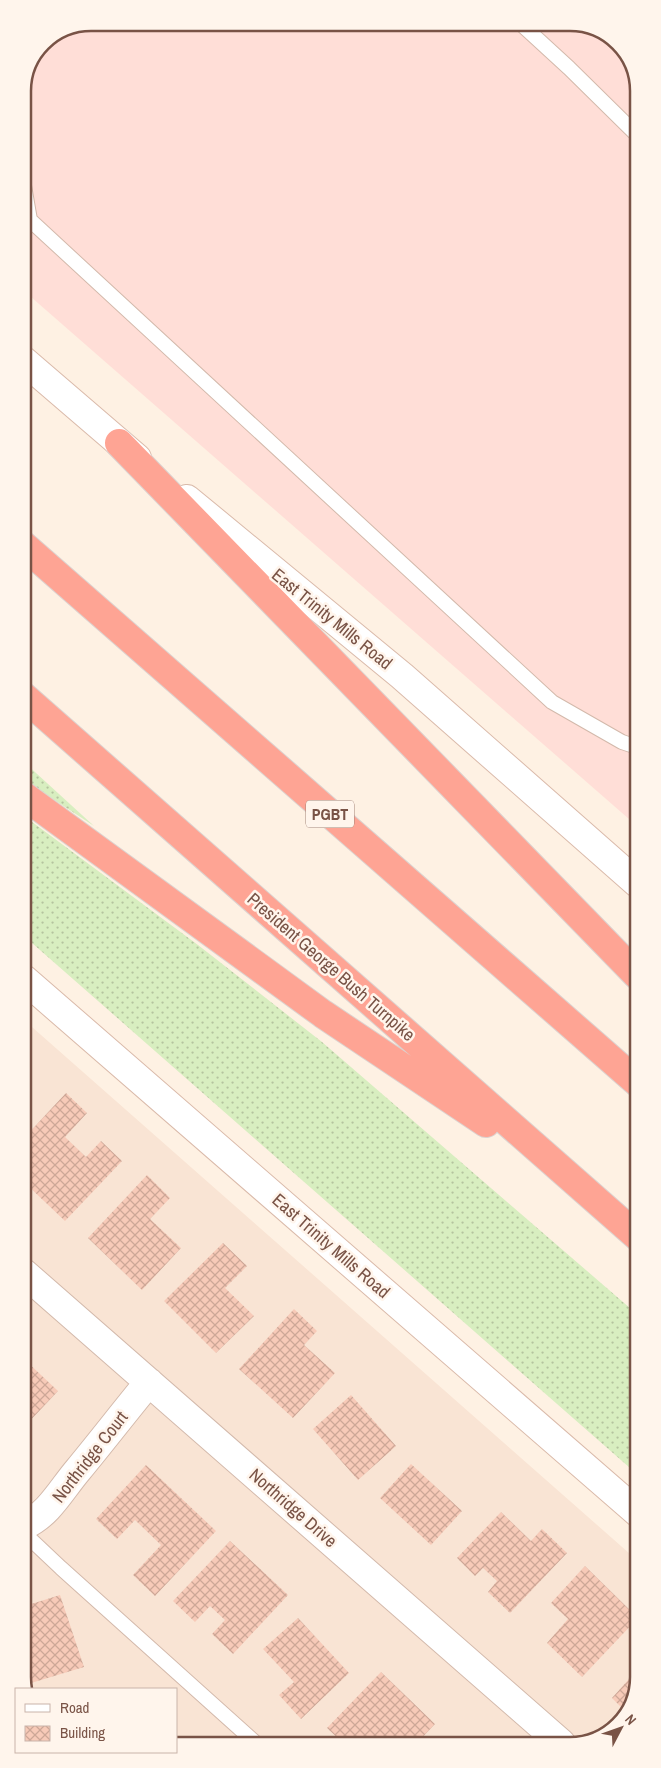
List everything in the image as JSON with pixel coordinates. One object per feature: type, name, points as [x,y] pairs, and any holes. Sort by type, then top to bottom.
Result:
[{"type":"highway","points":[[119,443],[630,967]]},
{"type":"highway","name":"PGBT","points":[[31,552],[630,1077]]},
{"type":"highway","name":"President George Bush Turnpike","points":[[31,702],[630,1231]]},
{"type":"highway","points":[[31,801],[323,1014],[574,1182]]},
{"type":"main road","name":"East Trinity Mills Road","points":[[31,367],[119,443],[402,676],[627,865]]},
{"type":"main road","name":"East Trinity Mills Road","points":[[31,985],[630,1506]]},
{"type":"main road","name":"Northridge Drive","points":[[31,1279],[554,1737]]},
{"type":"main road","name":"Northridge Court","points":[[31,1522],[50,1508],[66,1484],[149,1382]]},
{"type":"lane","points":[[529,31],[630,128]]},
{"type":"lane","points":[[31,221],[552,702],[630,745]]},
{"type":"lane","points":[[31,1539],[249,1737]]},
{"type":"shaded area","points":[[91,31],[574,31],[596,37],[620,58],[628,76],[630,91],[630,820],[31,297],[31,87],[33,76],[41,58],[58,41],[79,32]]},
{"type":"shaded area","points":[[31,1026],[630,1554],[630,1677],[629,1689],[624,1703],[596,1703],[596,1730],[578,1736],[178,1737],[178,1688],[32,1688]]},
{"type":"green space","points":[[31,768],[94,826],[31,785]]},
{"type":"green space","points":[[31,821],[198,945],[322,1042],[630,1308],[630,1468],[31,942]]},
{"type":"building","points":[[66,1093],[87,1113],[65,1137],[86,1157],[101,1141],[122,1161],[65,1221],[31,1189],[31,1130]]},
{"type":"building","points":[[147,1175],[170,1198],[150,1219],[181,1248],[142,1290],[88,1238]]},
{"type":"building","points":[[223,1243],[247,1266],[225,1288],[254,1316],[216,1353],[164,1301]]},
{"type":"building","points":[[294,1309],[317,1331],[304,1345],[335,1373],[293,1418],[239,1369]]},
{"type":"building","points":[[31,1366],[58,1391],[31,1420]]},
{"type":"building","points":[[351,1395],[396,1446],[358,1480],[313,1429]]},
{"type":"building","points":[[411,1464],[462,1511],[431,1545],[380,1498]]},
{"type":"building","points":[[146,1465],[216,1531],[155,1596],[133,1575],[161,1545],[135,1520],[117,1539],[96,1519]]},
{"type":"building","points":[[501,1512],[531,1541],[542,1529],[567,1553],[510,1613],[488,1592],[497,1581],[483,1568],[475,1576],[457,1558]]},
{"type":"building","points":[[230,1541],[288,1595],[233,1654],[212,1634],[225,1620],[210,1606],[195,1622],[173,1601]]},
{"type":"building","points":[[585,1566],[630,1610],[630,1626],[582,1677],[547,1643],[568,1619],[551,1603]]},
{"type":"building","points":[[60,1595],[84,1667],[32,1683],[31,1604]]},
{"type":"building","points":[[298,1618],[349,1673],[301,1719],[279,1695],[294,1682],[263,1649]]},
{"type":"building","points":[[381,1672],[435,1724],[423,1737],[337,1737],[327,1728]]},
{"type":"building","points":[[630,1678],[629,1689],[624,1703],[617,1703],[612,1698]]}]
